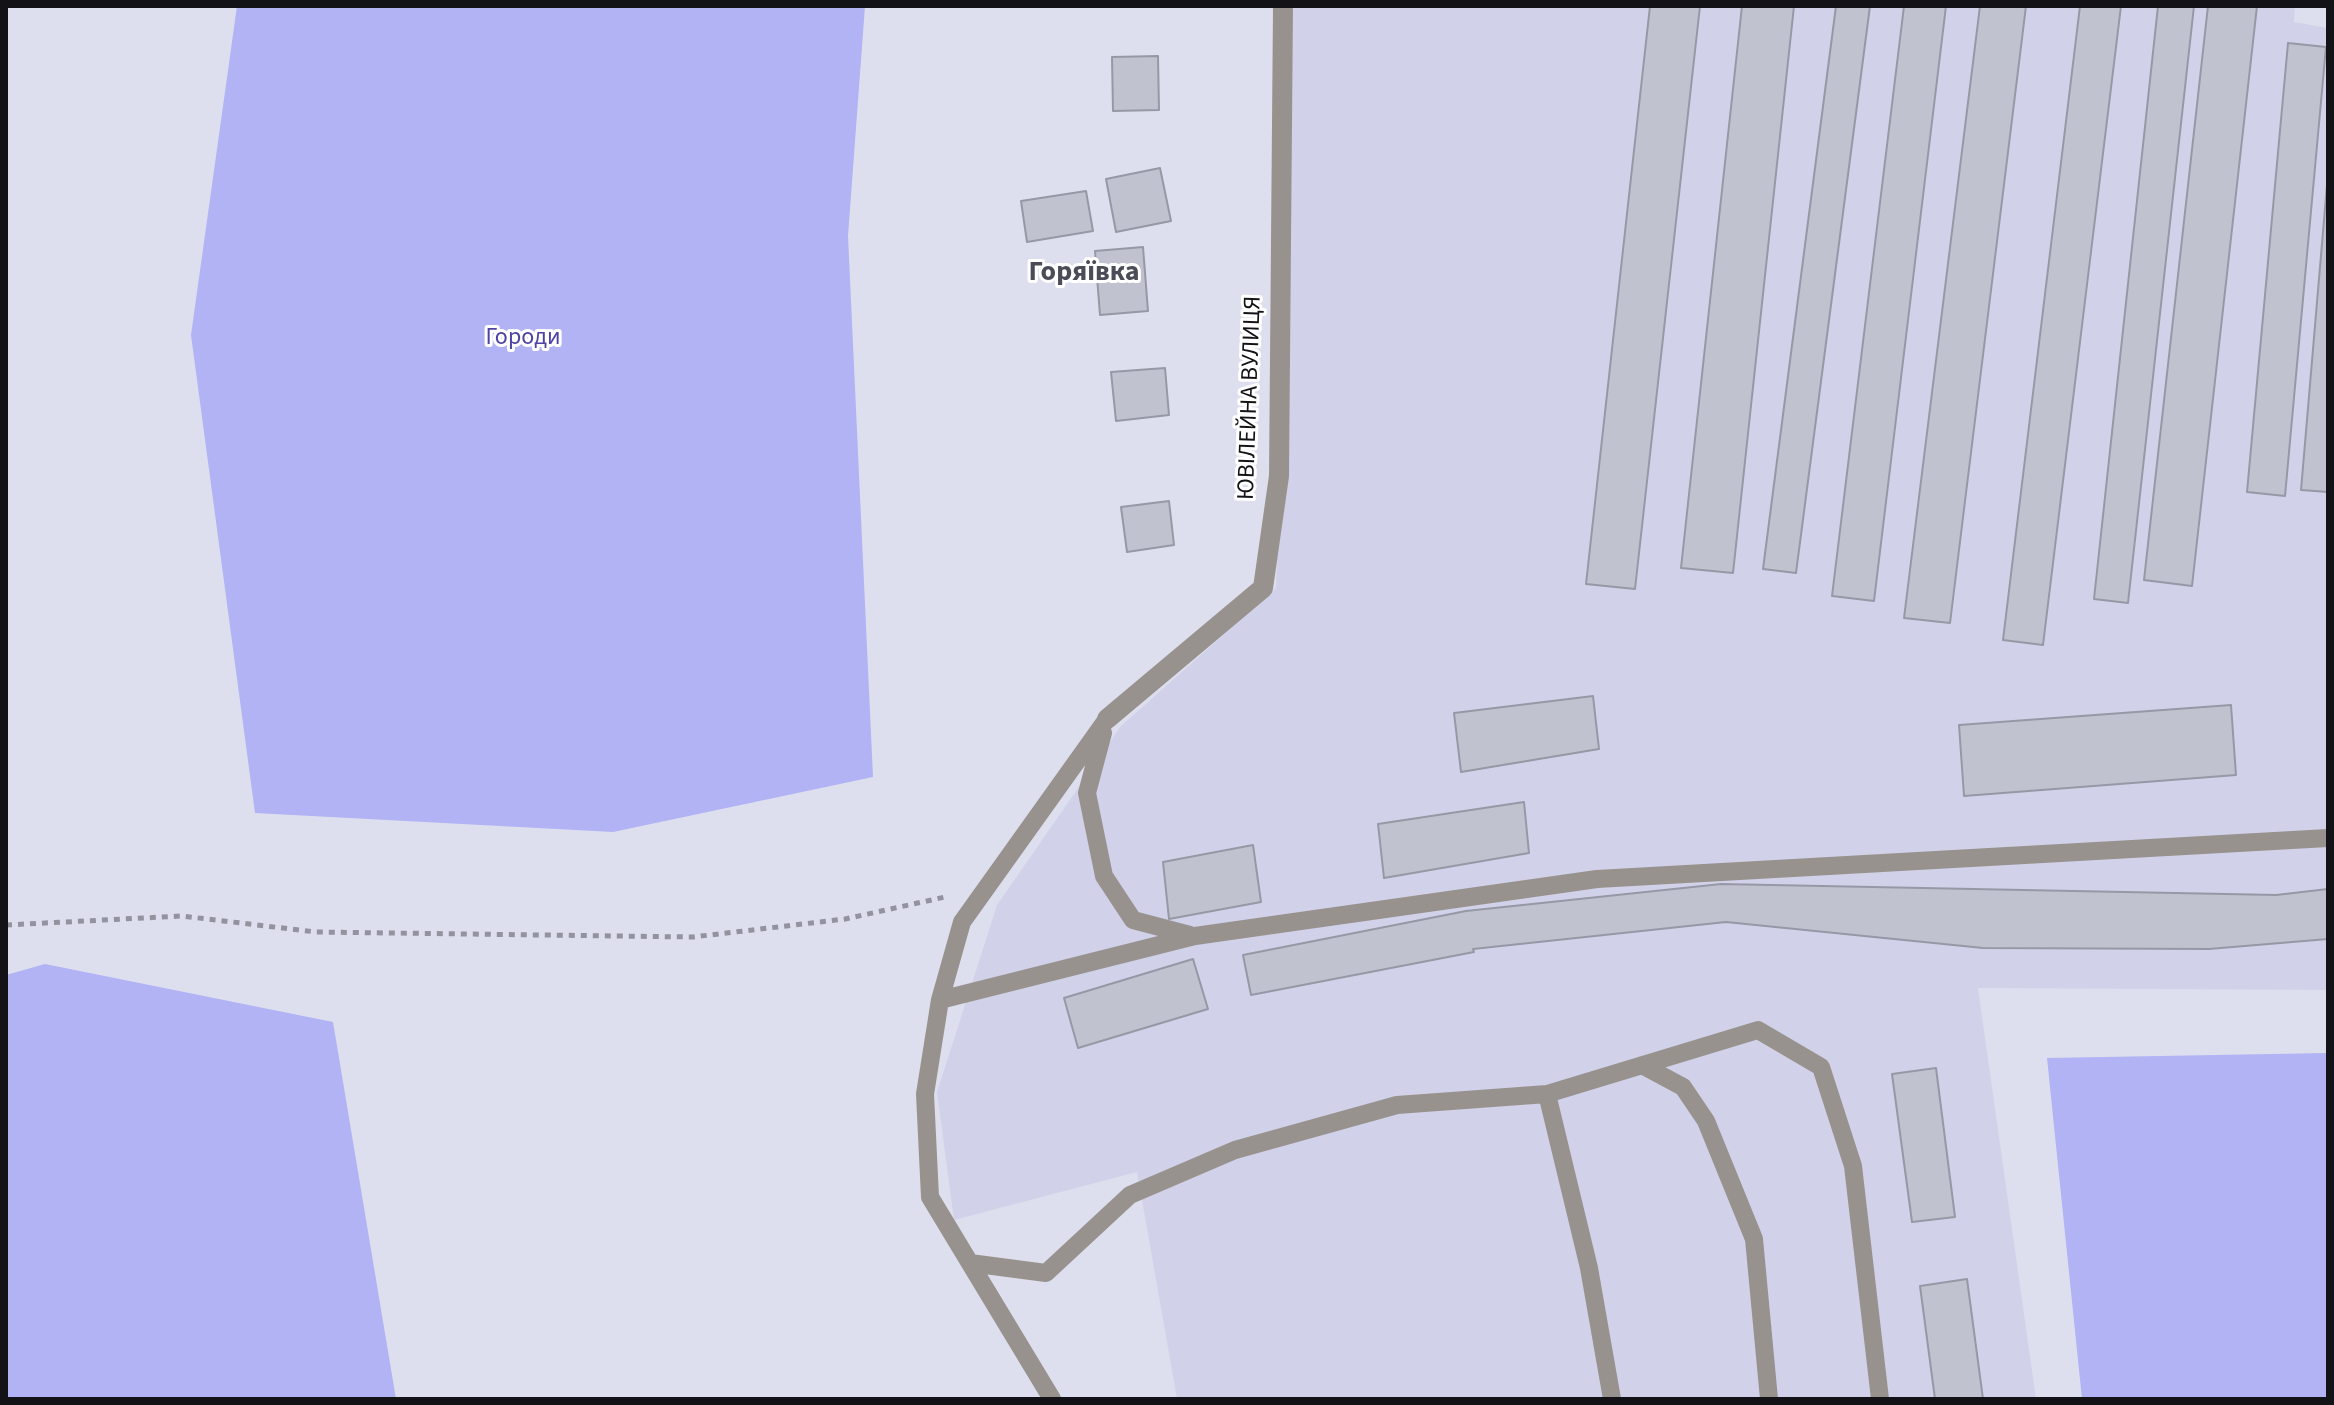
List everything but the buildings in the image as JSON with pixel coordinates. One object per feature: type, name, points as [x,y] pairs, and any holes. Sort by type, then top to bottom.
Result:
[{"type":"street","name":"ЮВІЛЕЙНА ВУЛИЦЯ","points":[[1107,719],[1263,588],[1279,476],[1283,6]]},
{"type":"lane","points":[[1052,1399],[930,1197],[925,1094],[940,1000],[962,922],[1107,719]]},
{"type":"lane","points":[[1107,719],[1087,793],[1104,876],[1133,920],[1195,936]]},
{"type":"lane","points":[[940,1000],[1195,936],[1597,879],[2328,838]]},
{"type":"lane","points":[[970,1263],[1046,1273],[1130,1195],[1235,1150],[1397,1105],[1547,1094],[1758,1030],[1821,1067],[1853,1166],[1880,1399]]},
{"type":"lane","points":[[1642,1065],[1683,1087],[1706,1121],[1754,1239],[1769,1399]]},
{"type":"lane","points":[[1547,1094],[1589,1268],[1612,1399]]},
{"type":"path","points":[[6,925],[182,916],[316,932],[693,937],[845,919],[985,889]]},
{"type":"shaded area","points":[[1293,6],[2295,6],[2294,22],[2328,28],[2328,990],[1978,988],[2036,1399],[1177,1399],[1137,1172],[954,1220],[937,1092],[997,905],[1121,726],[1276,588]]},
{"type":"green space","name":"Городи","points":[[237,6],[865,6],[848,236],[873,777],[613,832],[255,813],[191,335]]},
{"type":"green space","points":[[45,964],[333,1022],[396,1399],[6,1399],[6,975]]},
{"type":"green space","points":[[2328,1053],[2328,1399],[2082,1399],[2047,1058]]},
{"type":"district","name":"Горяївка","points":[[1084,274]]}]
